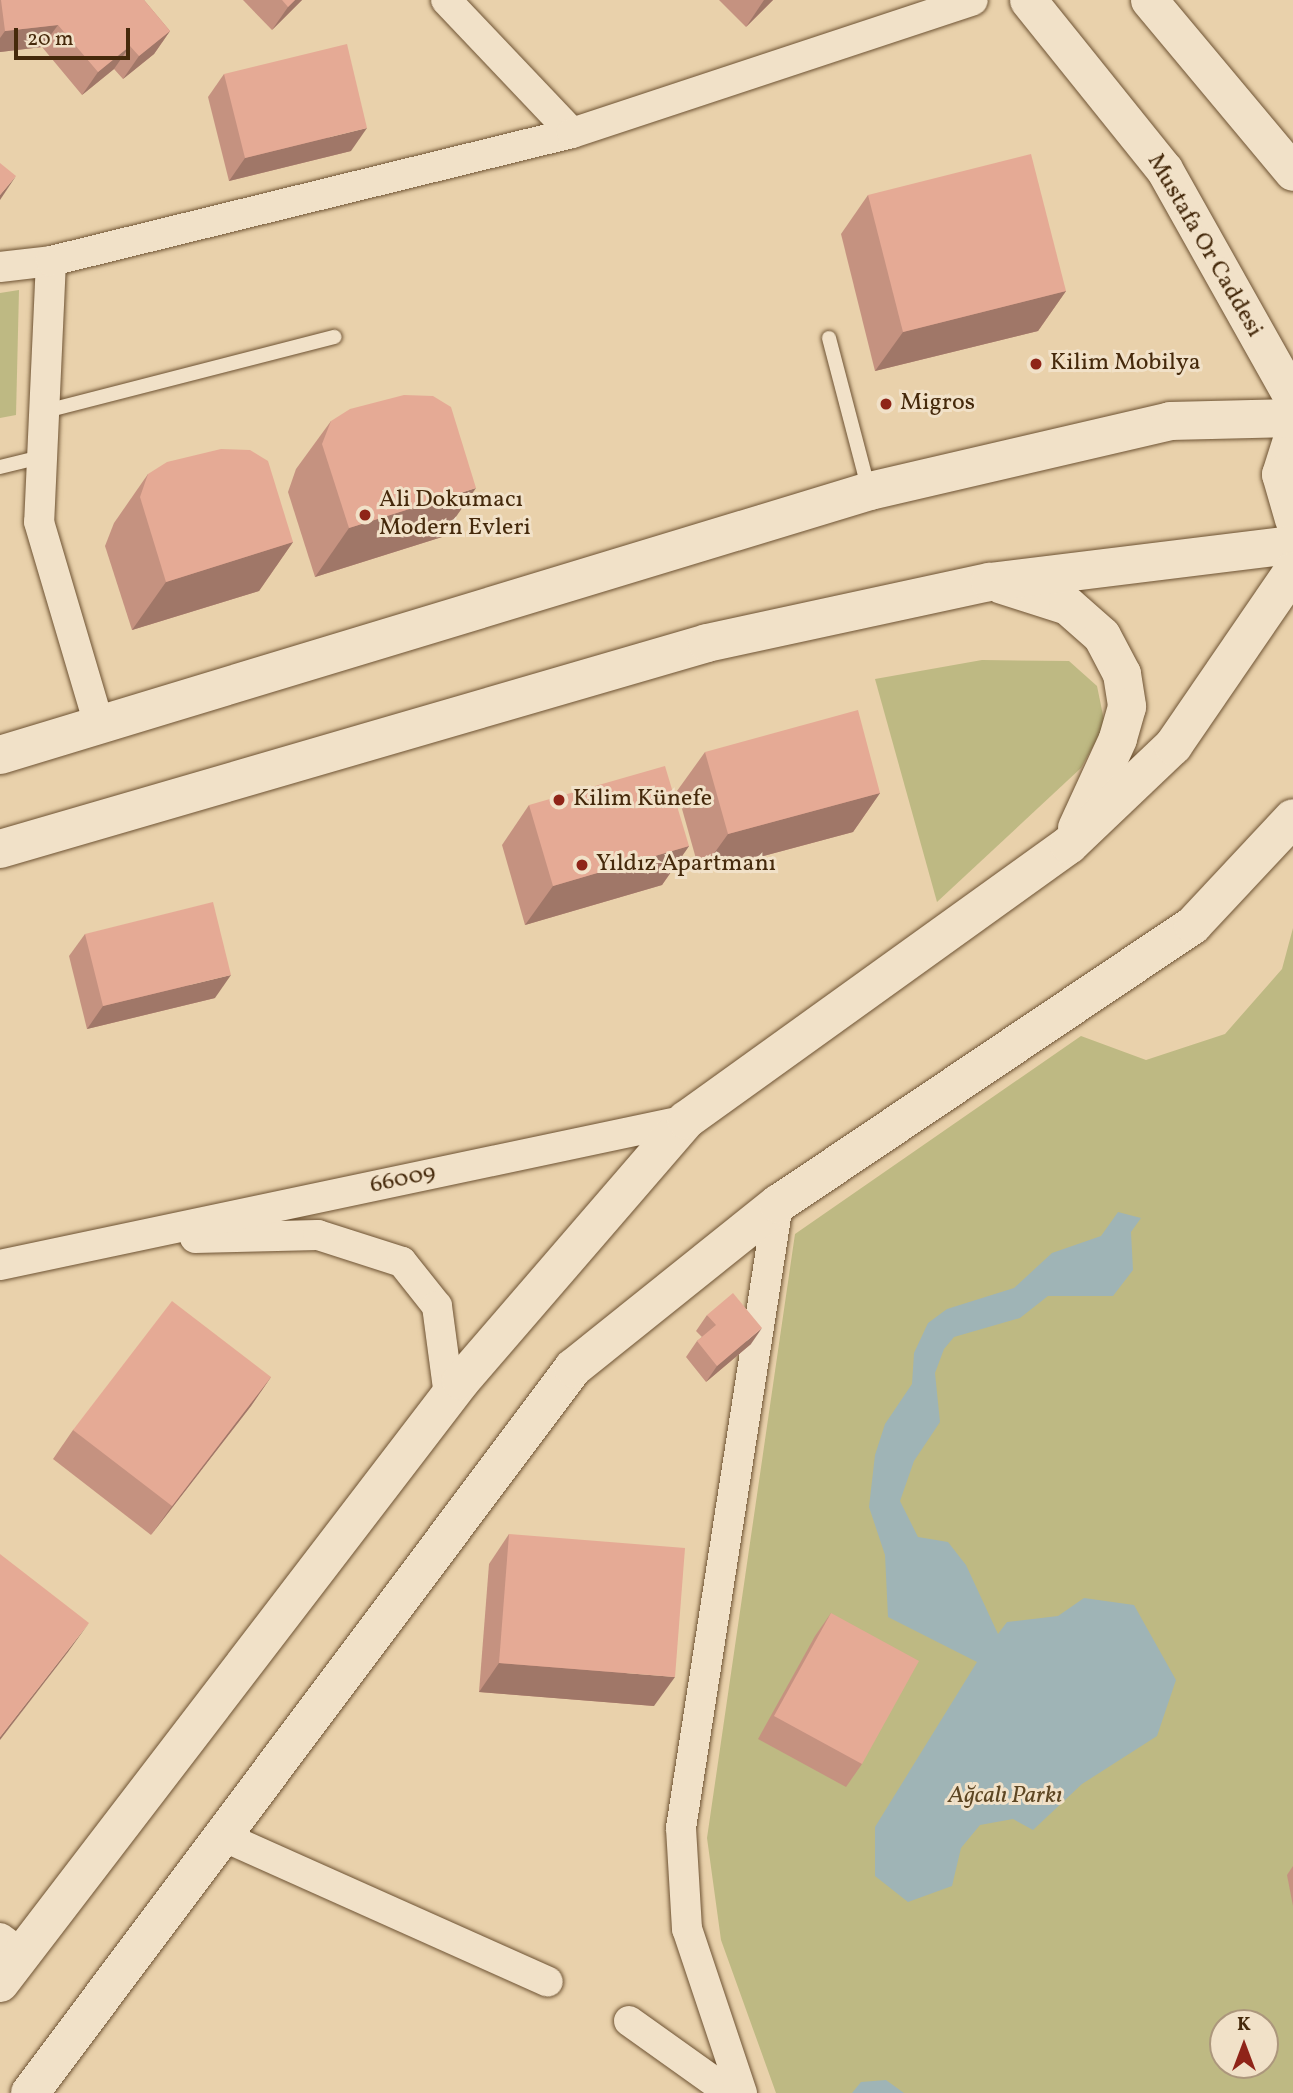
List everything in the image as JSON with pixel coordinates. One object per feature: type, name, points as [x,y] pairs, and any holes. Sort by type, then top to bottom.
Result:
[{"type":"main road","points":[[0,755],[870,491],[1170,421],[1293,418]]},
{"type":"main road","points":[[0,849],[707,643],[990,582],[1293,545]]},
{"type":"main road","points":[[7,1959],[449,1396],[686,1121],[1069,845],[1173,746],[1293,570]]},
{"type":"main road","points":[[990,582],[1068,606],[1102,636],[1122,674],[1127,708],[1118,739],[1069,845]]},
{"type":"main road","points":[[30,2093],[220,1835],[573,1367],[778,1204],[1193,925],[1290,825]]},
{"type":"street","points":[[446,0],[572,133]]},
{"type":"street","points":[[0,267],[51,261],[572,133],[973,0]]},
{"type":"street","name":"Mustafa Or Caddesi","points":[[1028,0],[1164,169],[1293,399]]},
{"type":"street","points":[[1149,0],[1293,172]]},
{"type":"street","points":[[51,261],[39,522],[99,724]]},
{"type":"street","points":[[1293,433],[1280,474],[1293,519]]},
{"type":"street","name":"66009","points":[[0,1265],[686,1121]]},
{"type":"street","points":[[742,2093],[687,1929],[681,1828],[778,1204]]},
{"type":"street","name":"66009","points":[[121,1240],[318,1235],[402,1262],[437,1306],[449,1396]]},
{"type":"street","points":[[220,1835],[548,1982]]},
{"type":"street","points":[[629,2021],[730,2093]]},
{"type":"lane","points":[[43,412],[335,337]]},
{"type":"lane","points":[[829,338],[870,491]]},
{"type":"lane","points":[[0,467],[41,457]]},
{"type":"green space","points":[[19,290],[16,415],[0,418],[0,293]]},
{"type":"green space","points":[[982,660],[1069,661],[1097,686],[1105,725],[1081,768],[937,902],[875,679]]},
{"type":"green space","name":"Ağcalı Parkı","points":[[1293,928],[1293,2093],[776,2093],[721,1940],[707,1838],[795,1234],[1081,1036],[1146,1060],[1225,1034],[1282,969]]},
{"type":"shaded area","points":[[1118,1212],[1141,1218],[1131,1232],[1133,1270],[1113,1296],[1048,1296],[1020,1318],[954,1337],[944,1349],[935,1373],[940,1422],[914,1461],[900,1501],[918,1537],[948,1542],[966,1565],[998,1634],[1007,1622],[1058,1616],[1084,1598],[1134,1605],[1176,1680],[1157,1736],[1082,1784],[1033,1830],[1013,1819],[980,1825],[961,1848],[952,1886],[908,1902],[875,1876],[875,1827],[977,1662],[888,1617],[885,1555],[869,1507],[875,1455],[885,1424],[912,1384],[914,1353],[928,1323],[947,1309],[1014,1288],[1052,1253],[1101,1236]]},
{"type":"shaded area","points":[[886,2080],[904,2093],[852,2093],[861,2082]]},
{"type":"building","points":[[1,0],[144,0],[170,31],[139,56],[130,46],[98,72],[58,25],[5,31]]},
{"type":"building","points":[[282,0],[295,0],[288,7]]},
{"type":"building","points":[[347,44],[367,128],[245,158],[224,74]]},
{"type":"building","points":[[1031,154],[1066,291],[903,332],[868,195]]},
{"type":"building","points":[[0,163],[16,176],[0,195]]},
{"type":"building","points":[[404,395],[433,396],[451,407],[476,488],[349,528],[322,444],[331,421],[350,409]]},
{"type":"building","points":[[221,449],[250,450],[268,461],[293,542],[166,582],[140,497],[148,474],[167,462]]},
{"type":"building","points":[[858,710],[880,793],[728,834],[705,752]]},
{"type":"building","points":[[665,766],[689,846],[553,886],[529,805]]},
{"type":"building","points":[[213,902],[231,975],[103,1006],[85,934]]},
{"type":"building","points":[[733,1293],[762,1328],[717,1366],[697,1341],[716,1325],[707,1315]]},
{"type":"building","points":[[172,1301],[271,1377],[172,1506],[73,1430]]},
{"type":"building","points":[[509,1534],[685,1548],[675,1677],[499,1663]]},
{"type":"building","points":[[0,1554],[89,1623],[0,1737]]},
{"type":"building","points":[[831,1613],[919,1661],[862,1764],[774,1716]]},
{"type":"place","name":"Kilim Mobilya","points":[[1036,364]]},
{"type":"place","name":"Migros","points":[[886,404]]},
{"type":"place","name":"Ali Dokumacı Modern Evleri","points":[[365,515]]},
{"type":"place","name":"Kilim Künefe","points":[[559,800]]},
{"type":"place","name":"Yıldız Apartmanı","points":[[582,865]]}]
